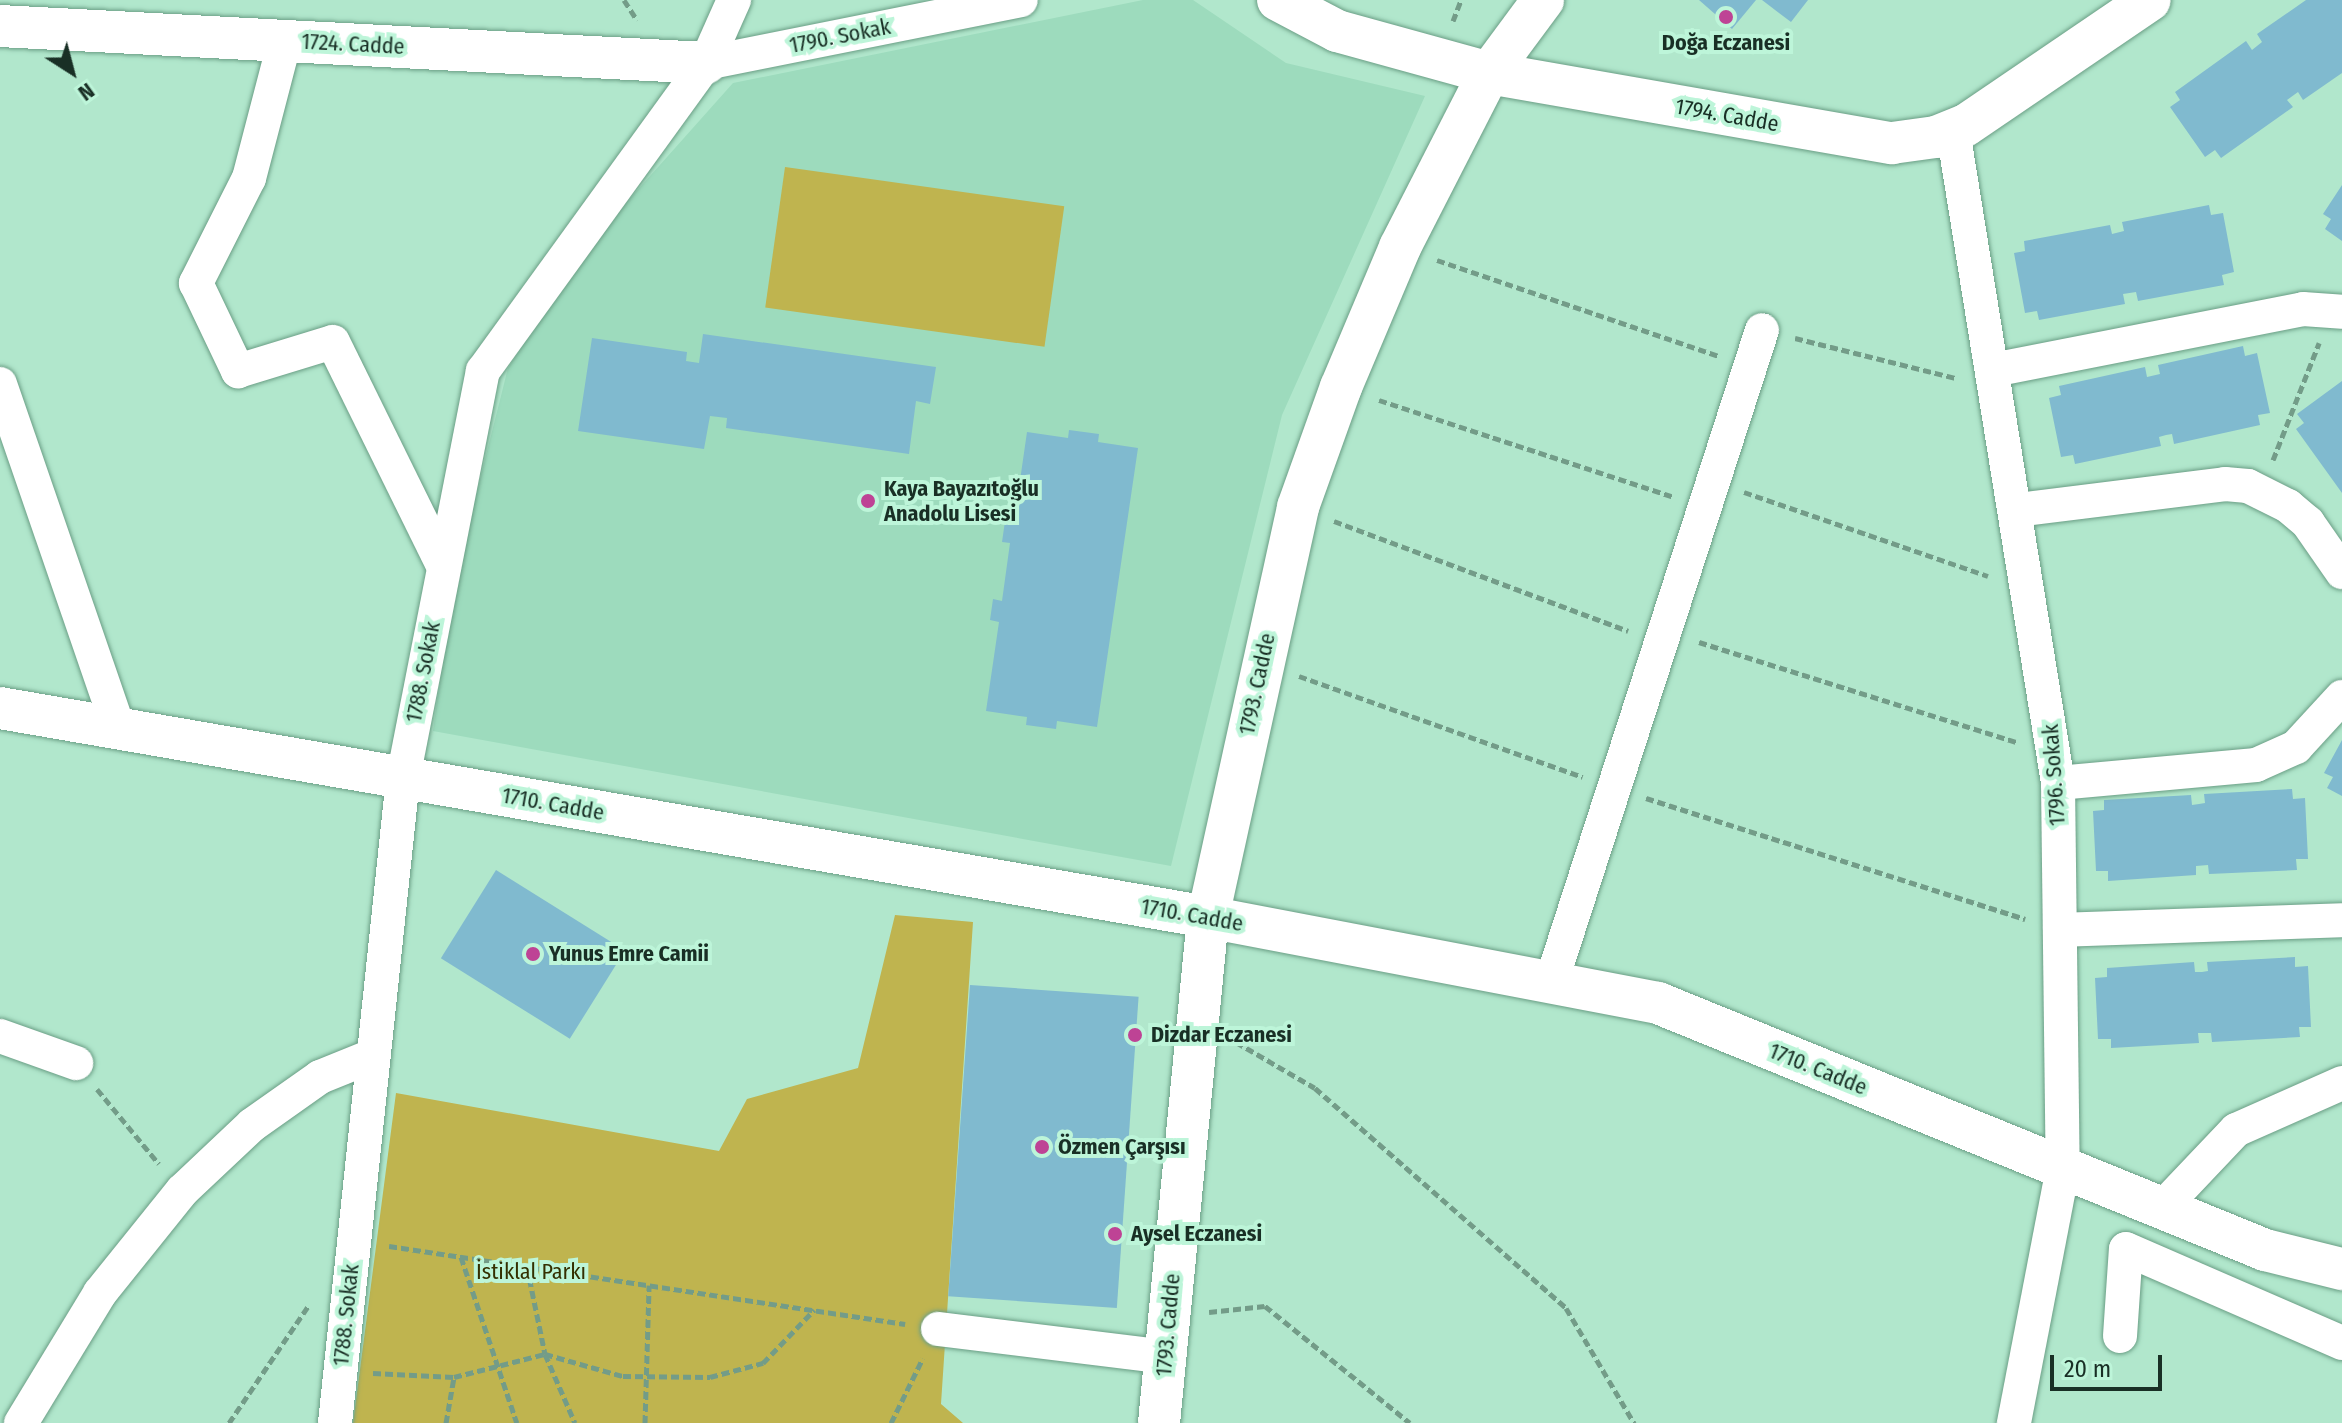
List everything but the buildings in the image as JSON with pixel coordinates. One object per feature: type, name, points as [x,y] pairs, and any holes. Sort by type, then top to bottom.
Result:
[{"type":"street","name":"1788. Sokak","points":[[335,1423],[403,778],[483,371],[706,63],[734,0]]},
{"type":"street","name":"1790. Sokak","points":[[706,63],[1021,0]]},
{"type":"street","name":"1794. Cadde","points":[[1278,0],[1337,31],[1489,73],[1876,141],[1922,140],[1953,131],[2150,0]]},
{"type":"street","name":"1793. Cadde","points":[[1159,1423],[1208,917],[1261,663],[1298,507],[1341,387],[1400,247],[1489,73],[1543,0]]},
{"type":"street","name":"1724. Cadde","points":[[0,26],[706,63]]},
{"type":"street","points":[[285,40],[249,178],[196,283],[238,371],[333,342],[443,566]]},
{"type":"street","name":"1796. Sokak","points":[[1953,131],[2031,590],[2058,783],[2063,1168],[2014,1423]]},
{"type":"street","points":[[1995,379],[2303,309],[2337,310]]},
{"type":"street","points":[[1551,983],[1762,330]]},
{"type":"street","points":[[0,384],[119,729]]},
{"type":"street","points":[[2017,510],[2225,484],[2260,491],[2308,523],[2342,572]]},
{"type":"street","points":[[2058,783],[2256,765],[2296,747],[2342,697]]},
{"type":"street","name":"1710. Cadde","points":[[0,708],[1208,917],[1658,1003],[2265,1250],[2342,1269]]},
{"type":"street","points":[[2060,930],[2342,920]]},
{"type":"street","points":[[0,1036],[76,1063]]},
{"type":"street","points":[[21,1423],[100,1293],[182,1191],[252,1125],[320,1077],[372,1056]]},
{"type":"street","points":[[2162,1208],[2236,1130],[2342,1083]]},
{"type":"street","points":[[2120,1336],[2126,1249],[2342,1343]]},
{"type":"street","points":[[938,1329],[1165,1357]]},
{"type":"path","points":[[1400,247],[1750,366]]},
{"type":"path","points":[[2260,491],[2337,310]]},
{"type":"path","points":[[1762,330],[1995,379]]},
{"type":"path","points":[[1341,387],[2031,590]]},
{"type":"path","points":[[1261,663],[1614,788],[2060,930]]},
{"type":"path","points":[[1198,1021],[1315,1088],[1566,1308],[1634,1423]]},
{"type":"path","points":[[76,1063],[182,1191]]},
{"type":"path","points":[[353,1240],[938,1329],[891,1423]]},
{"type":"path","points":[[461,1256],[517,1423]]},
{"type":"path","points":[[527,1267],[545,1354],[575,1423]]},
{"type":"path","points":[[645,1423],[649,1285]]},
{"type":"path","points":[[229,1423],[318,1293]]},
{"type":"path","points":[[1169,1316],[1265,1306],[1410,1423]]},
{"type":"path","points":[[340,1371],[454,1377],[545,1354],[646,1378],[710,1377],[763,1363],[814,1310]]},
{"type":"path","points":[[446,1423],[454,1377]]},
{"type":"shaded area","name":"Kaya Bayazıtoğlu Anadolu Lisesi","points":[[1143,0],[1193,0],[1286,63],[1425,96],[1282,415],[1171,866],[433,731],[453,587],[508,368],[585,249],[733,83]]},
{"type":"green space","points":[[785,167],[1064,206],[1044,347],[765,308]]},
{"type":"green space","name":"İstiklal Parkı","points":[[895,915],[973,922],[941,1404],[963,1423],[353,1423],[396,1093],[719,1151],[747,1099],[858,1068]]},
{"type":"place","name":"Doğa Eczanesi","points":[[1726,17]]},
{"type":"place","name":"Kaya Bayazıtoğlu Anadolu Lisesi","points":[[868,501]]},
{"type":"place","name":"Yunus Emre Camii","points":[[533,954]]},
{"type":"place","name":"Dizdar Eczanesi","points":[[1135,1035]]},
{"type":"place","name":"Özmen Çarşısı","points":[[1042,1147]]},
{"type":"place","name":"Aysel Eczanesi","points":[[1115,1234]]}]
